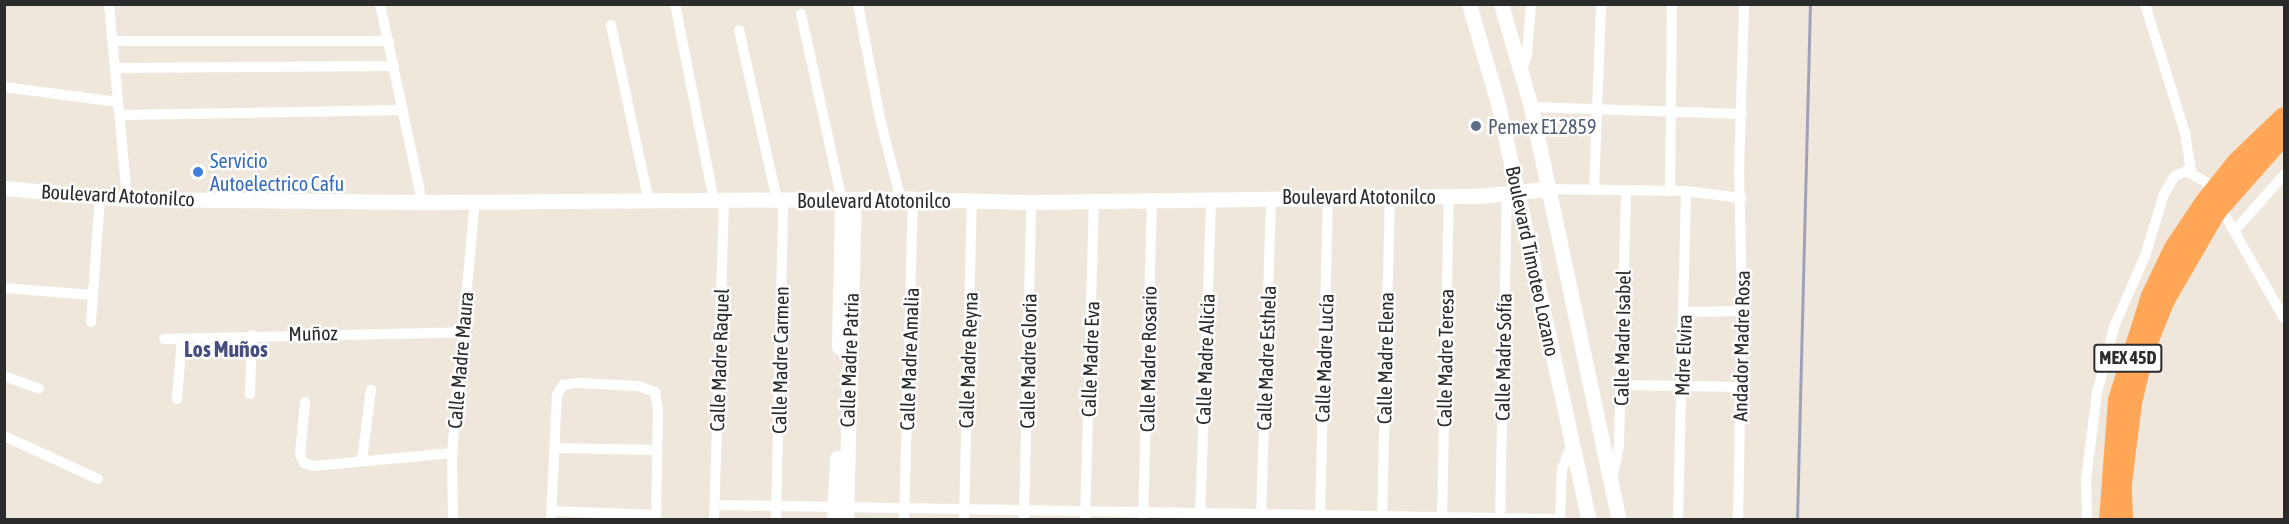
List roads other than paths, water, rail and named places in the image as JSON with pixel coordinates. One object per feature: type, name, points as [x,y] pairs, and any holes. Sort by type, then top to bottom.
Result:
[{"type":"highway","name":"MEX 45D","points":[[2109,519],[2114,425],[2131,348],[2162,271],[2227,186],[2284,117]]},
{"type":"highway","name":"MEX 45D","points":[[2227,186],[2284,135]]},
{"type":"highway","name":"MEX 45D","points":[[2123,519],[2128,429],[2144,352],[2176,275],[2204,217]]},
{"type":"main road","name":"Boulevard Timoteo Lozano","points":[[1469,4],[1492,78],[1513,193],[1589,519]]},
{"type":"main road","name":"Boulevard Timoteo Lozano","points":[[1502,4],[1531,107],[1619,519]]},
{"type":"main road","name":"Boulevard Atotonilco","points":[[4,188],[128,199],[422,202],[907,199],[1031,202],[1152,198],[1449,196],[1547,189]]},
{"type":"main road","name":"Calle Madre Patria","points":[[840,513],[848,200]]},
{"type":"street","points":[[109,4],[118,102],[122,115],[128,199]]},
{"type":"street","points":[[380,4],[422,202]]},
{"type":"street","name":"Calle Madre Raquel","points":[[675,4],[676,19],[719,201],[714,519]]},
{"type":"street","points":[[1522,71],[1527,54],[1531,4]]},
{"type":"street","points":[[1594,189],[1600,4]]},
{"type":"street","points":[[1670,191],[1668,112],[1671,4]]},
{"type":"street","name":"Andador Madre Rosa","points":[[1738,519],[1742,310],[1742,198],[1739,173],[1744,4]]},
{"type":"street","points":[[2145,4],[2185,133],[2191,172],[2206,182],[2236,229],[2284,318]]},
{"type":"street","name":"Calle Madre Amalia","points":[[858,8],[880,123],[907,199],[904,519]]},
{"type":"street","points":[[801,14],[848,200]]},
{"type":"street","points":[[610,25],[649,202]]},
{"type":"street","name":"Calle Madre Carmen","points":[[739,30],[780,200],[776,519]]},
{"type":"street","points":[[113,41],[389,40]]},
{"type":"street","points":[[115,68],[394,66]]},
{"type":"street","points":[[4,87],[118,102]]},
{"type":"street","points":[[1531,107],[1742,114]]},
{"type":"street","points":[[122,115],[403,110]]},
{"type":"street","points":[[2087,519],[2091,428],[2114,327],[2145,256],[2164,194],[2175,176],[2191,172]]},
{"type":"street","points":[[2236,229],[2284,174]]},
{"type":"street","name":"Boulevard Atotonilco","points":[[1547,189],[1686,191],[1742,198]]},
{"type":"street","name":"Calle Madre Isabel","points":[[1611,484],[1617,465],[1622,385],[1626,190]]},
{"type":"street","name":"Mdre Elvira","points":[[1678,519],[1686,191]]},
{"type":"street","name":"Calle Madre Sofía","points":[[1500,518],[1513,193]]},
{"type":"street","name":"Calle Madre Lucía","points":[[1320,516],[1328,196]]},
{"type":"street","name":"Calle Madre Teresa","points":[[1442,518],[1449,196]]},
{"type":"street","points":[[91,322],[100,197]]},
{"type":"street","name":"Calle Madre Esthela","points":[[1261,516],[1271,197]]},
{"type":"street","name":"Calle Madre Elena","points":[[1382,517],[1390,197]]},
{"type":"street","name":"Calle Madre Rosario","points":[[1144,514],[1152,198]]},
{"type":"street","name":"Calle Madre Alicia","points":[[1200,516],[1211,198]]},
{"type":"street","name":"Calle Madre Eva","points":[[1085,515],[1094,199]]},
{"type":"street","name":"Calle Madre Reyna","points":[[964,514],[972,200]]},
{"type":"street","name":"Calle Madre Maura","points":[[453,519],[452,453],[475,202]]},
{"type":"street","name":"Calle Madre Gloria","points":[[1024,515],[1031,202]]},
{"type":"street","points":[[4,288],[93,295]]},
{"type":"street","points":[[1684,312],[1742,310]]},
{"type":"street","name":"Muñoz","points":[[164,339],[252,335],[463,332]]},
{"type":"street","points":[[250,394],[252,335]]},
{"type":"street","points":[[177,399],[182,338]]},
{"type":"street","points":[[4,376],[39,389]]},
{"type":"street","points":[[578,383],[645,387],[655,392],[656,517],[551,515],[554,448],[558,390],[563,385],[578,383]]},
{"type":"street","points":[[1622,385],[1741,387]]},
{"type":"street","points":[[362,461],[371,390]]},
{"type":"street","points":[[305,402],[300,455],[304,463],[362,461],[452,453]]},
{"type":"street","points":[[4,436],[98,479]]},
{"type":"street","points":[[715,505],[777,505],[840,513],[904,506],[964,514],[1560,519],[1563,468],[1572,444]]},
{"type":"street","points":[[554,448],[657,450]]},
{"type":"railway","points":[[1797,520],[1810,4]]},
{"type":"place","name":"Pemex E12859","points":[[1476,126]]},
{"type":"place","name":"Servicio Autoelectrico Cafu","points":[[198,172]]},
{"type":"district","name":"Los Muños","points":[[226,350]]}]
